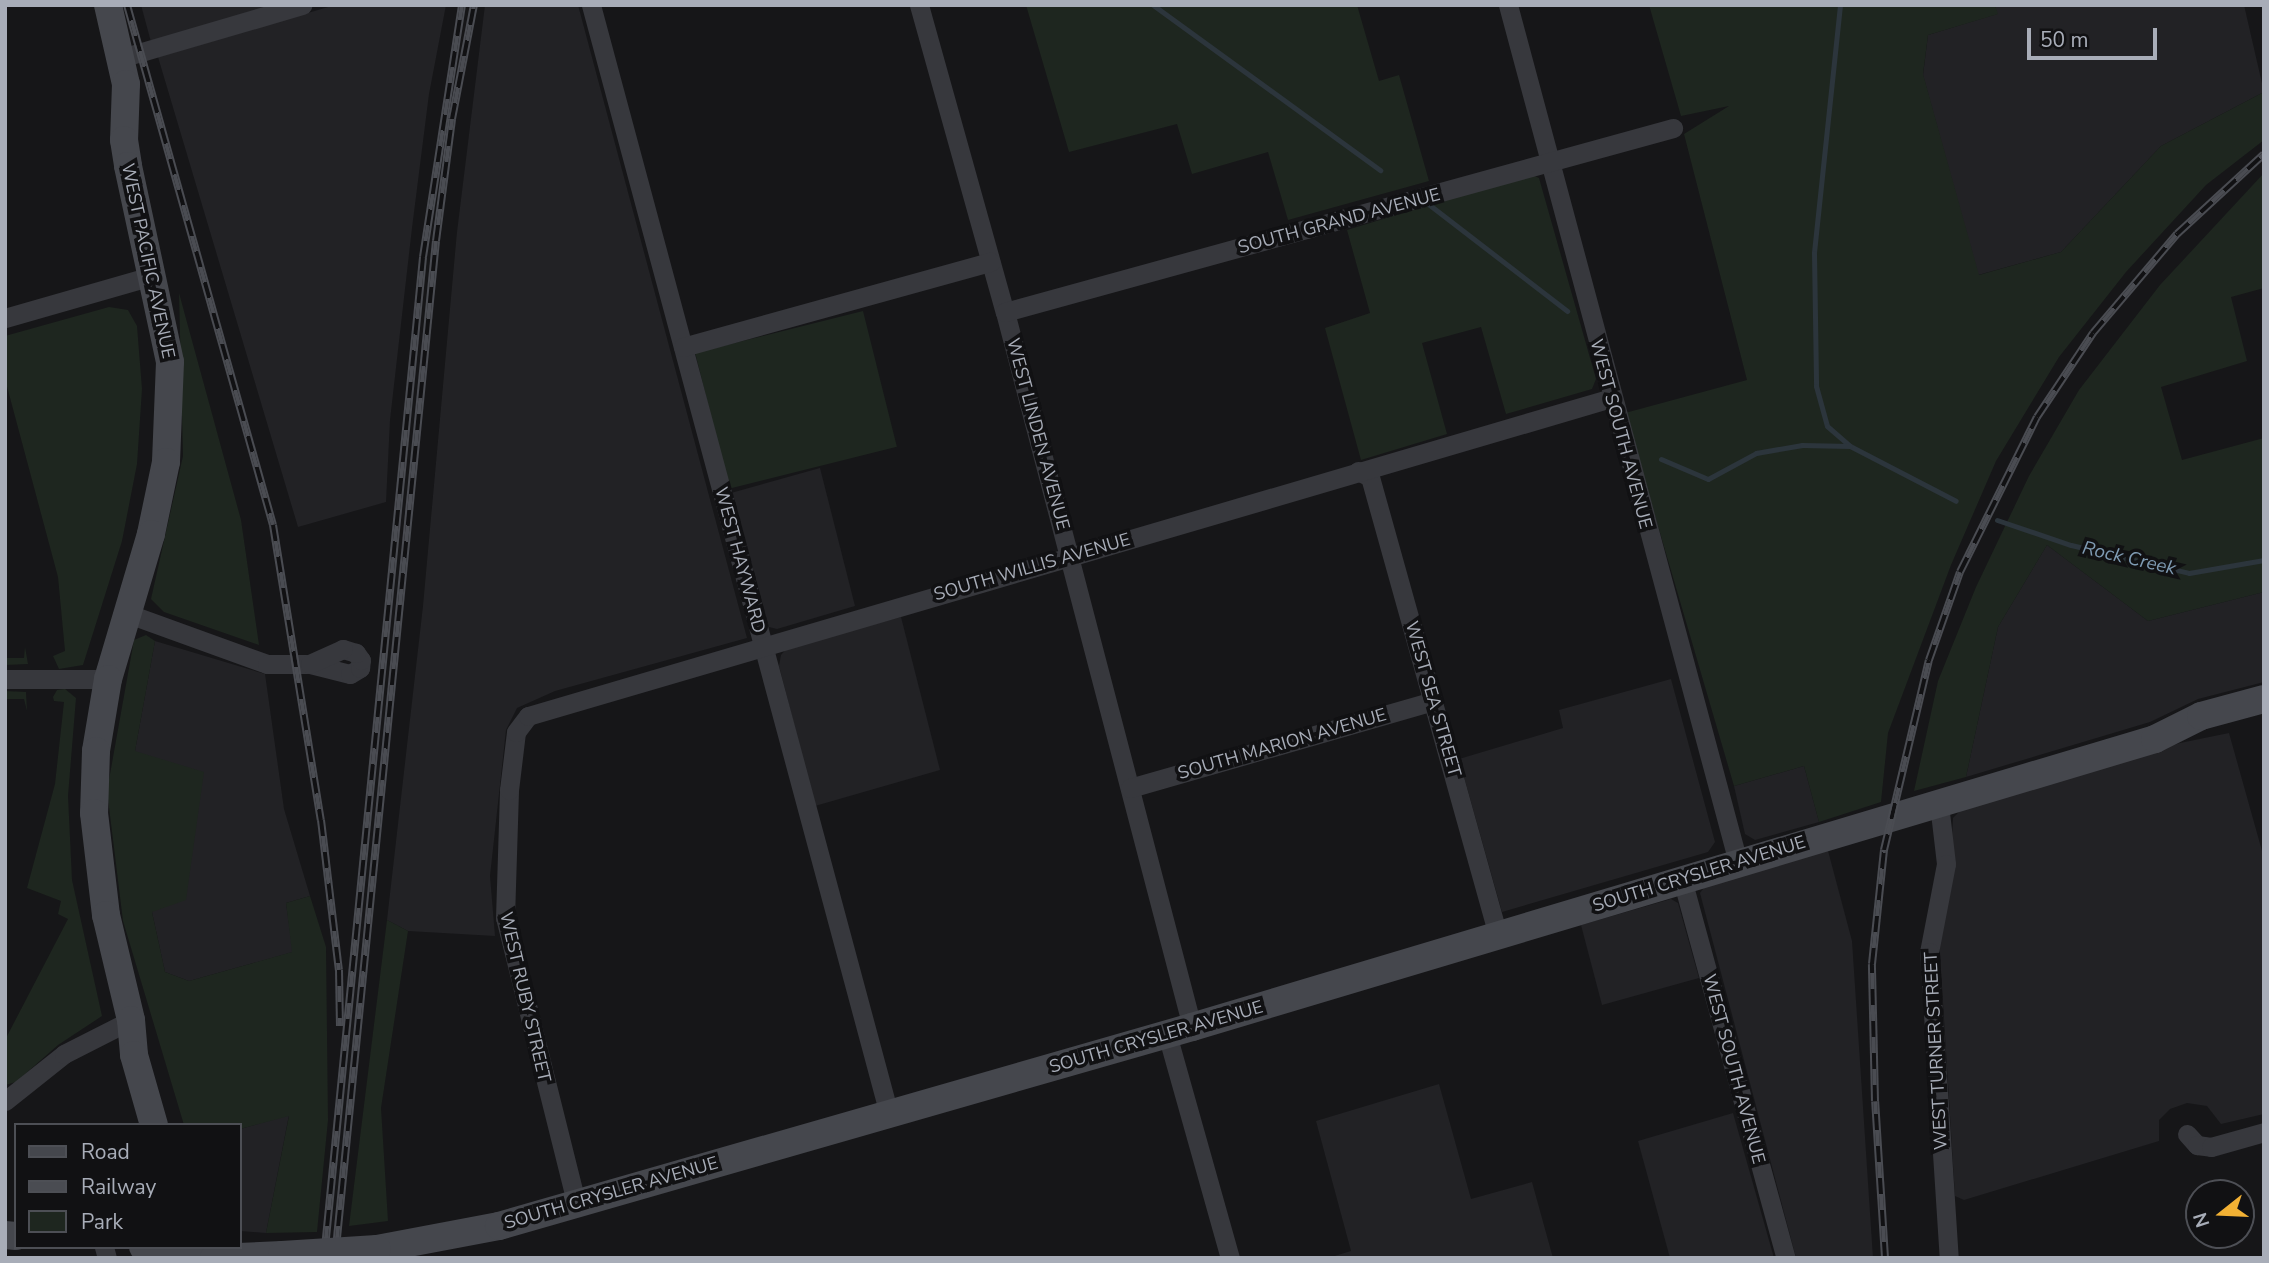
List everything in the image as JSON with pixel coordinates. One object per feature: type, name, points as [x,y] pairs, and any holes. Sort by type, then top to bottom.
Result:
[{"type":"main road","name":"WEST PACIFIC AVENUE","points":[[108,5],[126,84],[124,140],[155,275],[170,362],[166,461],[151,534],[108,679],[96,751],[96,844],[106,915],[131,1020]]},
{"type":"main road","name":"SOUTH CRYSLER AVENUE","points":[[2155,739],[2201,716],[2264,699]]},
{"type":"main road","name":"SOUTH CRYSLER AVENUE","points":[[156,1249],[214,1258],[377,1249],[415,1251],[576,1202],[1179,1031],[2155,739],[2264,718]]},
{"type":"main road","points":[[131,1020],[134,1055],[153,1123]]},
{"type":"main road","points":[[131,1020],[149,1044],[173,1123]]},
{"type":"street","points":[[121,58],[302,5]]},
{"type":"street","name":"WEST HAYWARD","points":[[591,5],[889,1114]]},
{"type":"street","name":"WEST LINDEN AVENUE","points":[[919,5],[1005,312],[1130,788],[1179,1031],[1230,1258]]},
{"type":"street","name":"WEST SOUTH AVENUE","points":[[1508,5],[1552,163],[1611,398],[1738,862]]},
{"type":"street","name":"SOUTH GRAND AVENUE","points":[[1005,312],[1673,128]]},
{"type":"street","points":[[683,347],[990,262]]},
{"type":"street","points":[[5,318],[155,275]]},
{"type":"street","name":"SOUTH WILLIS AVENUE","points":[[509,790],[516,732],[528,716],[1611,398]]},
{"type":"street","name":"WEST SEA STREET","points":[[1358,471],[1370,477],[1498,934]]},
{"type":"street","points":[[126,613],[267,664],[310,664]]},
{"type":"street","points":[[5,679],[108,679]]},
{"type":"street","name":"SOUTH MARION AVENUE","points":[[1130,788],[1433,701]]},
{"type":"street","name":"WEST RUBY STREET","points":[[509,790],[505,918],[576,1202]]},
{"type":"street","name":"WEST TURNER STREET","points":[[1939,804],[1946,864],[1929,951],[1949,1258]]},
{"type":"street","name":"WEST SOUTH AVENUE","points":[[1682,879],[1786,1258]]},
{"type":"street","points":[[5,1101],[64,1054],[131,1020]]},
{"type":"street","points":[[2187,1134],[2197,1145],[2211,1147],[2264,1132]]},
{"type":"shaded area","points":[[141,5],[274,5],[151,42]]},
{"type":"shaded area","points":[[335,5],[446,5],[429,94],[412,228],[390,420],[386,502],[298,527],[158,57]]},
{"type":"shaded area","points":[[485,5],[578,5],[747,638],[555,691],[517,708],[506,730],[490,876],[495,936],[408,931],[387,920],[423,606],[457,232]]},
{"type":"shaded area","points":[[1995,5],[2244,5],[2264,92],[2161,146],[2061,252],[1978,275],[1923,75],[1928,35],[1997,14]]},
{"type":"shaded area","points":[[820,468],[855,606],[777,629],[769,627],[731,493]]},
{"type":"shaded area","points":[[2047,545],[2148,621],[2264,592],[2264,682],[2198,699],[2150,722],[1966,777],[1998,627]]},
{"type":"shaded area","points":[[901,617],[940,770],[815,806],[779,666],[781,655],[788,647]]},
{"type":"shaded area","points":[[155,641],[265,674],[284,809],[310,896],[286,903],[293,952],[189,981],[165,972],[152,912],[135,751]]},
{"type":"shaded area","points":[[1671,679],[1715,842],[1708,852],[1502,912],[1459,759],[1563,728],[1559,710]]},
{"type":"shaded area","points":[[2229,733],[2264,858],[2264,1114],[2221,1124],[2207,1106],[2187,1103],[2170,1109],[2159,1120],[2159,1141],[1964,1200],[1955,1196],[1939,938],[1950,882],[1953,818],[1961,810],[2180,743]]},
{"type":"shaded area","points":[[1804,766],[1819,822],[1755,840],[1745,834],[1734,786]]},
{"type":"shaded area","points":[[1827,847],[1852,941],[1873,1258],[1796,1258],[1700,893],[1708,882]]},
{"type":"shaded area","points":[[1671,899],[1678,903],[1699,978],[1602,1005],[1581,925]]},
{"type":"shaded area","points":[[1439,1084],[1471,1199],[1532,1182],[1553,1258],[1328,1258],[1351,1251],[1316,1121]]},
{"type":"shaded area","points":[[1733,1113],[1774,1258],[1670,1258],[1638,1141]]},
{"type":"shaded area","points":[[289,1115],[266,1233],[242,1231],[242,1128]]},
{"type":"green space","points":[[1026,5],[1357,5],[1379,81],[1399,75],[1429,181],[1288,220],[1268,152],[1192,174],[1177,124],[1069,152]]},
{"type":"green space","points":[[1649,5],[1995,5],[1998,14],[1928,35],[1923,74],[1979,275],[2061,252],[2161,146],[2264,92],[2264,140],[2206,185],[2126,272],[2059,357],[1996,461],[1951,565],[1888,733],[1881,802],[1819,822],[1804,766],[1734,786],[1625,413],[1747,380],[1684,134],[1729,106],[1681,116]]},
{"type":"green space","points":[[2264,173],[2264,288],[2231,297],[2247,361],[2161,387],[2182,460],[2264,438],[2264,592],[2148,621],[2047,545],[1998,627],[1966,777],[1914,791],[1938,681],[1976,587],[2029,476],[2079,390],[2160,285]]},
{"type":"green space","points":[[1530,174],[1539,178],[1596,379],[1592,389],[1506,414],[1481,327],[1422,343],[1447,434],[1361,460],[1325,328],[1370,313],[1347,230]]},
{"type":"green space","points":[[179,293],[241,520],[259,645],[164,612],[151,599],[183,456]]},
{"type":"green space","points":[[109,307],[128,310],[137,326],[142,389],[137,464],[122,541],[83,665],[59,669],[53,656],[65,651],[58,577],[5,379],[5,336]]},
{"type":"green space","points":[[863,311],[897,447],[729,489],[695,353]]},
{"type":"green space","points":[[146,635],[155,641],[135,751],[204,772],[186,900],[152,912],[165,972],[189,981],[292,952],[286,903],[310,896],[326,947],[328,1120],[317,1232],[266,1233],[289,1116],[242,1128],[242,1123],[183,1123],[123,921],[107,791],[134,640]]},
{"type":"green space","points":[[25,647],[28,664],[5,665],[5,658],[24,658]]},
{"type":"green space","points":[[65,689],[76,698],[68,796],[72,880],[102,1016],[58,1045],[16,1082],[5,1085],[5,1040],[68,919],[58,914],[61,901],[27,888],[55,784],[64,702],[54,701],[53,697],[57,690]]},
{"type":"green space","points":[[5,691],[26,692],[27,711],[24,699],[5,699]]},
{"type":"green space","points":[[387,920],[408,931],[381,1108],[388,1221],[349,1226]]},
{"type":"waterway","points":[[1153,5],[1380,170]]},
{"type":"waterway","points":[[1840,5],[1814,253],[1816,386],[1827,426],[1850,446],[1956,501]]},
{"type":"waterway","points":[[1427,203],[1567,311]]},
{"type":"waterway","points":[[1661,459],[1708,479],[1756,453],[1802,445],[1850,446]]},
{"type":"waterway","name":"Rock Creek","points":[[1997,520],[2071,545],[2189,573],[2264,560]]},
{"type":"railway","points":[[127,5],[273,525],[321,820],[339,970],[340,1026]]},
{"type":"railway","points":[[324,1258],[423,257],[462,5]]},
{"type":"railway","points":[[335,1258],[436,241],[452,119],[474,5]]},
{"type":"railway","points":[[1885,1258],[1875,1101],[1872,964],[1884,850],[1929,660],[1960,572],[2037,417],[2093,333],[2177,234],[2264,154]]}]
